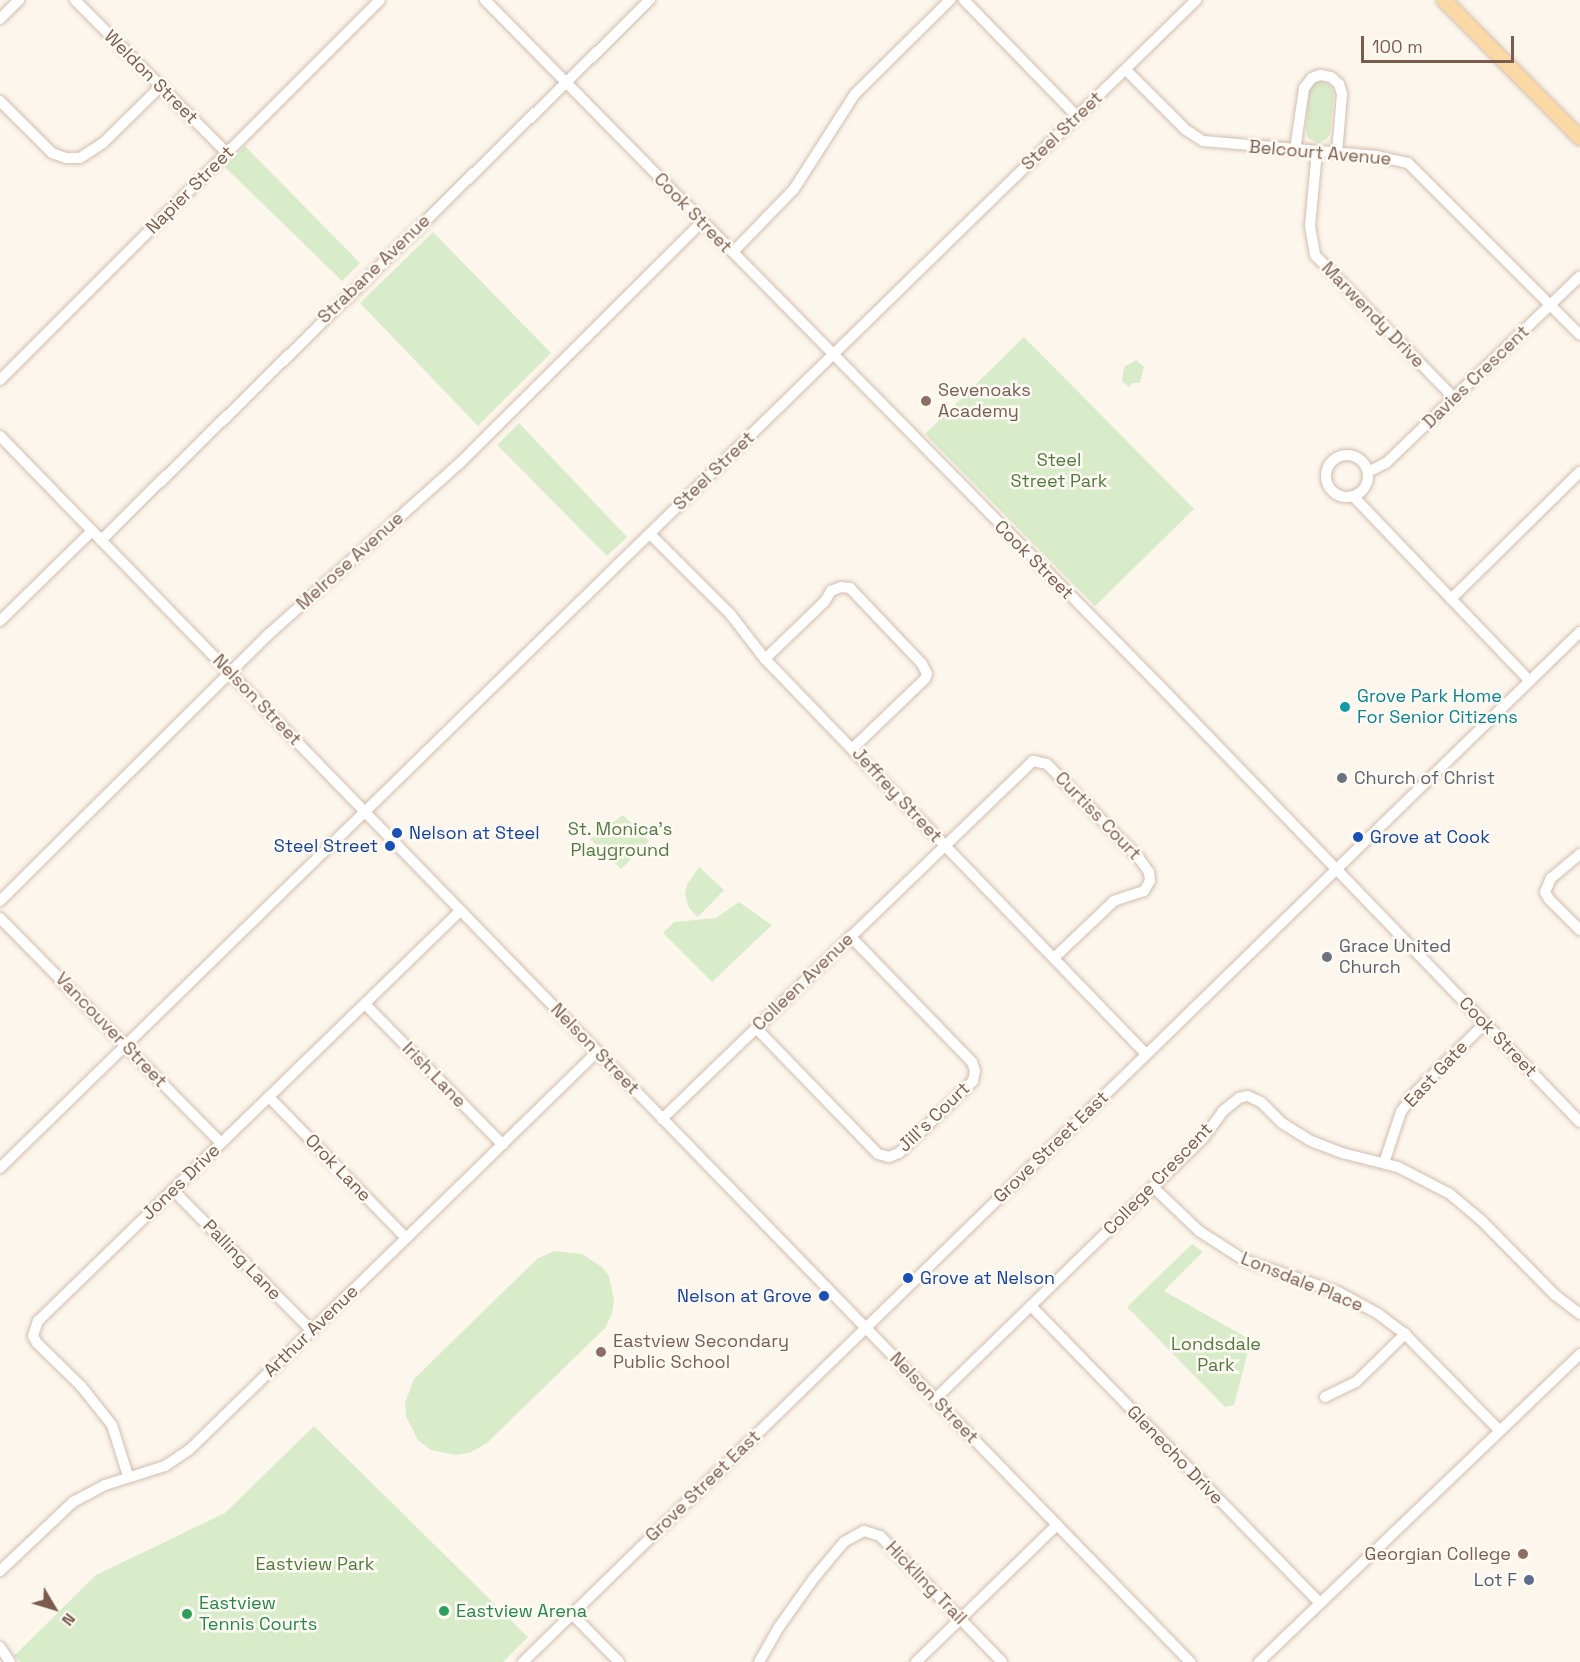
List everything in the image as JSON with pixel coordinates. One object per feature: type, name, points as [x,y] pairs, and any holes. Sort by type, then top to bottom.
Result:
[{"type":"main road","points":[[1444,0],[1580,138]]},
{"type":"street","points":[[0,19],[19,0]]},
{"type":"street","name":"Weldon Street","points":[[75,0],[227,153]]},
{"type":"street","name":"Napier Street","points":[[0,380],[380,0]]},
{"type":"street","name":"Cook Street","points":[[485,0],[1485,1023],[1578,1115]]},
{"type":"street","name":"Strabane Avenue","points":[[101,540],[650,0]]},
{"type":"street","points":[[732,252],[794,189],[855,94],[950,0]]},
{"type":"street","points":[[964,0],[1077,116]]},
{"type":"street","name":"Steel Street","points":[[0,1168],[1196,0]]},
{"type":"street","name":"Belcourt Avenue","points":[[1126,70],[1186,130],[1203,141],[1398,159],[1415,169],[1580,335]]},
{"type":"street","points":[[1295,150],[1304,88],[1312,78],[1320,75],[1331,77],[1338,84],[1342,94],[1337,153]]},
{"type":"street","points":[[0,101],[52,153],[66,158],[80,158],[103,143],[161,86]]},
{"type":"street","name":"Marwendy Drive","points":[[1317,151],[1310,226],[1315,255],[1454,398]]},
{"type":"street","name":"Melrose Avenue","points":[[0,902],[230,672],[297,608],[461,462],[702,222]]},
{"type":"street","name":"Davies Crescent","points":[[1353,496],[1367,484],[1368,472],[1386,463],[1580,276]]},
{"type":"street","name":"Nelson Street","points":[[0,436],[1190,1662]]},
{"type":"street","points":[[1368,472],[1360,459],[1347,454],[1340,456],[1328,465],[1326,472],[1328,486],[1339,496],[1353,496],[1530,681]]},
{"type":"street","points":[[1451,599],[1580,472]]},
{"type":"street","points":[[0,621],[92,531]]},
{"type":"street","name":"Jeffrey Street","points":[[650,534],[730,615],[765,659],[1146,1054]]},
{"type":"street","points":[[765,659],[825,601],[831,591],[841,587],[850,588],[922,664],[927,674],[925,679],[853,748]]},
{"type":"street","name":"Grove Street East","points":[[523,1662],[1580,632]]},
{"type":"street","name":"Curtiss Court","points":[[944,845],[1033,761],[1047,764],[1060,777],[1145,865],[1150,881],[1144,891],[1114,901],[1054,958]]},
{"type":"street","name":"Colleen Avenue","points":[[662,1119],[944,845]]},
{"type":"street","points":[[1580,854],[1551,878],[1545,892],[1549,899],[1580,930]]},
{"type":"street","name":"Jones Drive","points":[[128,1476],[112,1425],[81,1386],[33,1336],[38,1321],[460,911]]},
{"type":"street","name":"Vancouver Street","points":[[0,918],[221,1143]]},
{"type":"street","name":"Jill's Court","points":[[756,1028],[878,1154],[889,1157],[899,1153],[973,1081],[975,1071],[972,1062],[850,936]]},
{"type":"street","name":"Irish Lane","points":[[365,1004],[503,1145]]},
{"type":"street","name":"East Gate","points":[[1384,1163],[1401,1112],[1412,1096],[1485,1023]]},
{"type":"street","name":"Arthur Avenue","points":[[0,1571],[73,1502],[128,1476],[165,1466],[189,1450],[597,1052]]},
{"type":"street","name":"College Crescent","points":[[935,1400],[1203,1138],[1230,1103],[1248,1096],[1261,1102],[1281,1123],[1311,1141],[1342,1153],[1384,1163],[1417,1175],[1465,1204],[1555,1295],[1580,1314]]},
{"type":"street","name":"Orok Lane","points":[[269,1097],[406,1238]]},
{"type":"street","name":"Lonsdale Place","points":[[1153,1187],[1199,1231],[1228,1251],[1262,1268],[1338,1292],[1377,1313],[1405,1334],[1499,1430]]},
{"type":"street","name":"Palling Lane","points":[[173,1190],[310,1330]]},
{"type":"street","name":"Glenecho Drive","points":[[1031,1306],[1320,1603]]},
{"type":"street","points":[[1325,1397],[1356,1382],[1405,1334]]},
{"type":"street","points":[[1258,1662],[1580,1354]]},
{"type":"street","points":[[916,1662],[1057,1525]]},
{"type":"street","name":"Hickling Trail","points":[[759,1662],[779,1627],[814,1578],[844,1542],[864,1531],[880,1536],[1002,1662]]},
{"type":"street","points":[[572,1614],[619,1662]]},
{"type":"street","points":[[0,1647],[10,1662]]},
{"type":"green space","points":[[1321,81],[1330,85],[1334,93],[1330,133],[1327,139],[1318,143],[1308,138],[1306,130],[1309,90],[1314,83]]},
{"type":"green space","points":[[245,146],[360,263],[342,281],[225,167]]},
{"type":"green space","points":[[433,232],[551,353],[478,426],[360,303]]},
{"type":"green space","name":"Steel Street Park","points":[[1024,337],[1194,509],[1095,606],[925,434]]},
{"type":"green space","points":[[1136,360],[1144,367],[1140,383],[1133,383],[1129,387],[1122,381],[1124,367]]},
{"type":"green space","points":[[519,423],[627,537],[607,556],[497,445]]},
{"type":"green space","name":"St. Monica's Playground","points":[[623,815],[649,841],[621,869],[590,839]]},
{"type":"green space","points":[[699,867],[724,890],[698,917],[689,908],[685,894],[687,885]]},
{"type":"green space","points":[[739,902],[772,925],[712,982],[663,933],[674,922],[716,918]]},
{"type":"green space","name":"Londsdale Park","points":[[1192,1244],[1203,1252],[1164,1291],[1251,1340],[1234,1405],[1225,1407],[1127,1307]]},
{"type":"green space","points":[[554,1251],[582,1254],[602,1267],[609,1276],[614,1300],[612,1314],[605,1328],[487,1443],[469,1453],[456,1455],[431,1450],[418,1440],[406,1416],[405,1403],[414,1379],[537,1259]]},
{"type":"green space","name":"Eastview Park","points":[[314,1426],[528,1637],[503,1662],[21,1662],[14,1656],[96,1575],[225,1513]]},
{"type":"place","name":"Sevenoaks Academy","points":[[926,401]]},
{"type":"place","name":"Grove Park Home For Senior Citizens","points":[[1345,707]]},
{"type":"place","name":"Church of Christ","points":[[1342,778]]},
{"type":"place","name":"Nelson at Steel","points":[[397,833]]},
{"type":"place","name":"Grove at Cook","points":[[1358,837]]},
{"type":"place","name":"Steel Street","points":[[390,846]]},
{"type":"place","name":"Grace United Church","points":[[1327,957]]},
{"type":"place","name":"Grove at Nelson","points":[[908,1278]]},
{"type":"place","name":"Nelson at Grove","points":[[824,1296]]},
{"type":"place","name":"Eastview Secondary Public School","points":[[601,1352]]},
{"type":"place","name":"Georgian College","points":[[1523,1554]]},
{"type":"place","name":"Lot F","points":[[1529,1580]]},
{"type":"place","name":"Eastview Arena","points":[[444,1611]]},
{"type":"place","name":"Eastview Tennis Courts","points":[[187,1614]]}]
